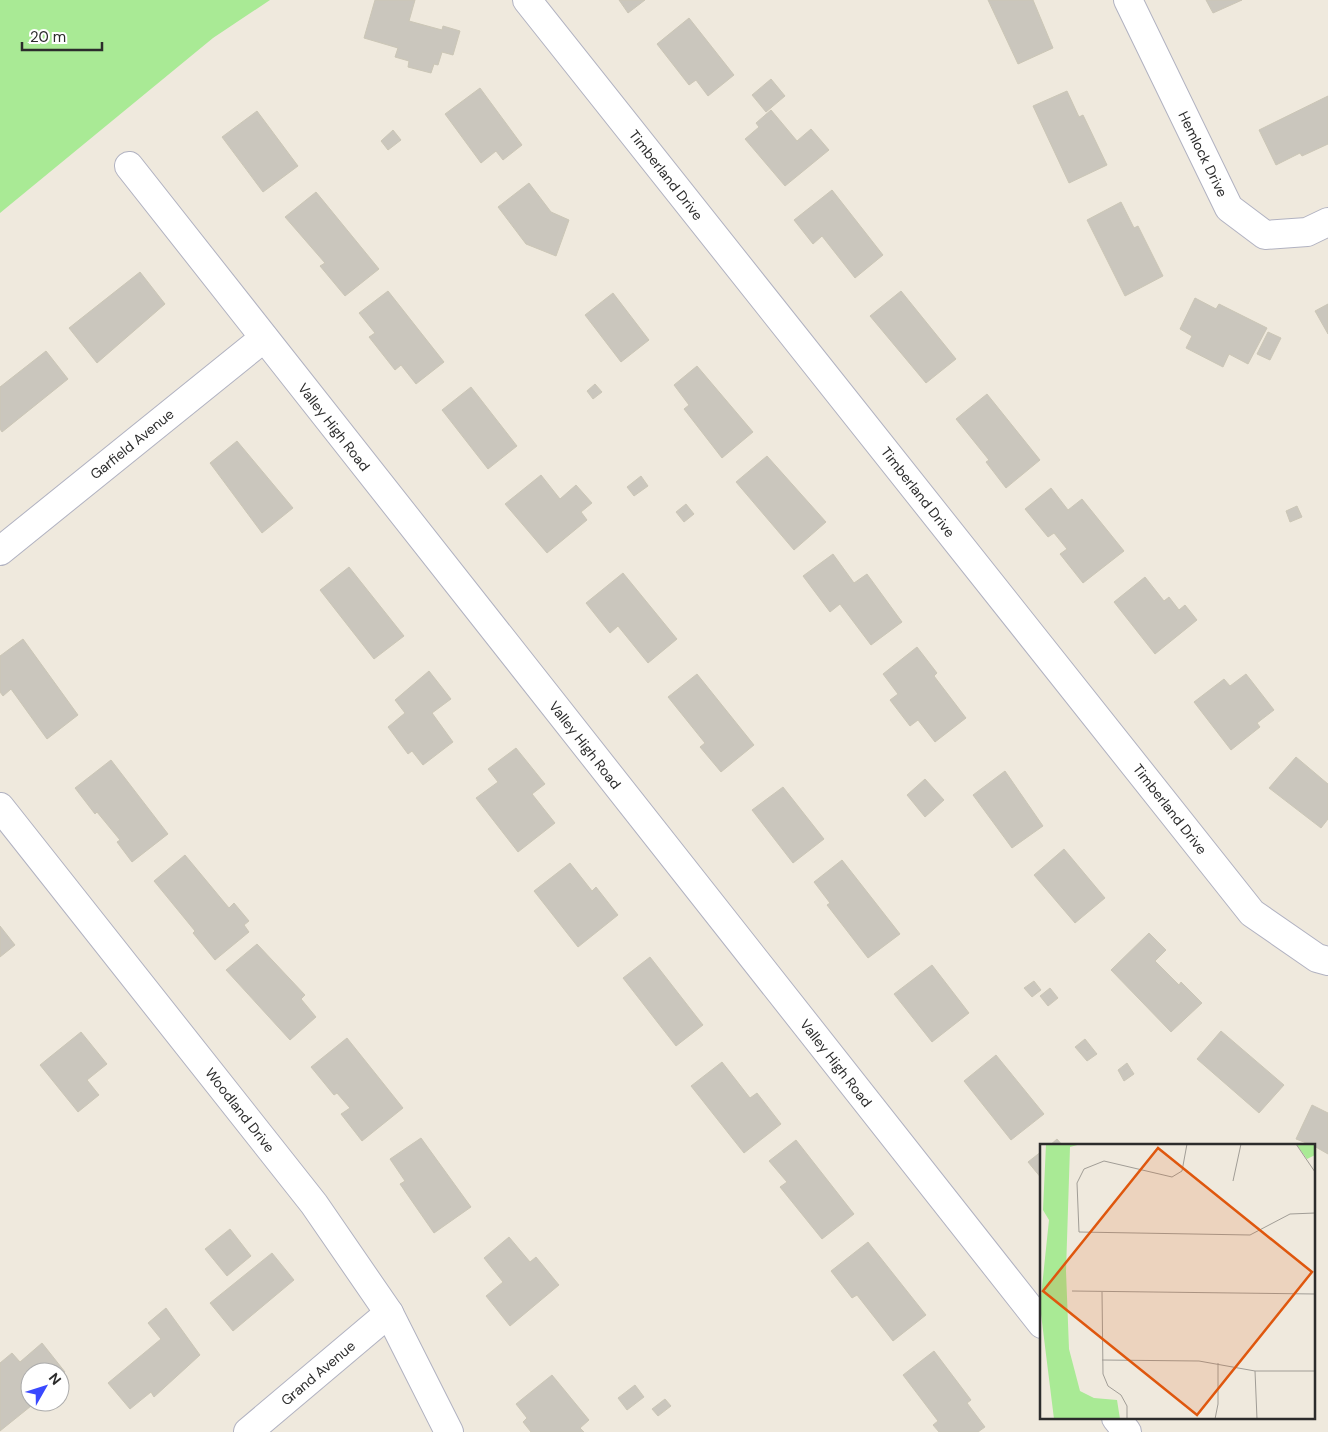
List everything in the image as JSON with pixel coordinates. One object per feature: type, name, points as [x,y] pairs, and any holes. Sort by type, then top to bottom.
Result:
[{"type":"street","name":"Timberland Drive","points":[[527,0],[1252,912],[1317,958],[1328,961]]},
{"type":"street","name":"Hemlock Drive","points":[[1128,0],[1229,208],[1265,235],[1307,232],[1328,222]]},
{"type":"street","name":"Valley High Road","points":[[129,166],[1040,1321]]},
{"type":"street","name":"Garfield Avenue","points":[[0,551],[264,338]]},
{"type":"street","name":"Woodland Drive","points":[[0,807],[314,1204],[389,1313],[449,1432]]},
{"type":"street","name":"Grand Avenue","points":[[248,1432],[389,1313]]},
{"type":"street","points":[[1118,1420],[1127,1432]]},
{"type":"green space","points":[[0,0],[270,0],[213,38],[0,213]]},
{"type":"building","points":[[375,0],[415,0],[409,21],[442,30],[443,26],[460,31],[453,55],[442,52],[438,65],[434,64],[431,73],[408,67],[409,61],[395,57],[398,48],[364,38]]},
{"type":"building","points":[[619,0],[645,0],[628,13]]},
{"type":"building","points":[[988,0],[1033,0],[1053,48],[1018,64]]},
{"type":"building","points":[[1206,0],[1242,0],[1213,13]]},
{"type":"building","points":[[689,18],[734,75],[708,96],[696,80],[689,85],[657,44]]},
{"type":"building","points":[[771,79],[785,96],[766,112],[752,95]]},
{"type":"building","points":[[480,88],[522,145],[503,160],[496,151],[481,163],[445,114]]},
{"type":"building","points":[[1067,91],[1079,117],[1083,115],[1107,165],[1069,183],[1033,106]]},
{"type":"building","points":[[1328,96],[1328,144],[1302,156],[1300,153],[1276,165],[1259,130]]},
{"type":"building","points":[[771,110],[797,141],[811,129],[829,150],[785,186],[745,139],[759,127],[756,123]]},
{"type":"building","points":[[257,111],[298,166],[263,192],[222,137]]},
{"type":"building","points":[[393,130],[401,140],[388,150],[381,141]]},
{"type":"building","points":[[529,183],[551,212],[569,220],[556,256],[526,244],[498,207]]},
{"type":"building","points":[[832,190],[883,255],[855,278],[822,236],[813,244],[794,220]]},
{"type":"building","points":[[316,192],[379,269],[345,296],[320,266],[325,263],[285,217]]},
{"type":"building","points":[[1121,202],[1134,228],[1138,226],[1163,276],[1125,296],[1087,220]]},
{"type":"building","points":[[140,272],[165,304],[97,363],[69,328]]},
{"type":"building","points":[[388,291],[444,362],[416,384],[401,365],[395,370],[369,337],[375,333],[359,313]]},
{"type":"building","points":[[901,291],[956,359],[926,383],[870,316]]},
{"type":"building","points":[[613,293],[649,340],[621,362],[585,315]]},
{"type":"building","points":[[1195,298],[1216,309],[1219,304],[1267,328],[1248,364],[1229,354],[1223,367],[1186,348],[1192,336],[1180,329]]},
{"type":"building","points":[[1328,304],[1328,334],[1315,311]]},
{"type":"building","points":[[1268,332],[1281,338],[1270,360],[1257,354]]},
{"type":"building","points":[[46,351],[68,379],[2,432],[0,429],[0,387]]},
{"type":"building","points":[[697,366],[753,432],[722,458],[684,409],[689,405],[674,385]]},
{"type":"building","points":[[595,384],[602,392],[593,399],[587,391]]},
{"type":"building","points":[[471,387],[517,446],[488,469],[442,410]]},
{"type":"building","points":[[987,394],[1040,460],[1006,488],[986,462],[989,460],[956,419]]},
{"type":"building","points":[[237,441],[293,508],[262,533],[210,463]]},
{"type":"building","points":[[767,456],[826,522],[794,550],[736,482]]},
{"type":"building","points":[[541,475],[560,499],[576,485],[592,503],[581,512],[587,520],[547,553],[505,504]]},
{"type":"building","points":[[641,476],[648,486],[634,496],[627,487]]},
{"type":"building","points":[[1051,488],[1068,510],[1082,499],[1124,551],[1083,583],[1060,554],[1067,549],[1054,533],[1048,537],[1025,509]]},
{"type":"building","points":[[686,504],[694,514],[684,522],[676,512]]},
{"type":"building","points":[[1297,506],[1302,517],[1290,522],[1286,511]]},
{"type":"building","points":[[833,554],[854,583],[867,574],[902,622],[871,645],[840,604],[830,612],[803,576]]},
{"type":"building","points":[[349,567],[404,636],[374,659],[320,590]]},
{"type":"building","points":[[623,573],[677,639],[648,663],[618,626],[610,633],[586,603]]},
{"type":"building","points":[[1145,577],[1164,601],[1169,597],[1179,610],[1185,605],[1197,620],[1155,654],[1114,602]]},
{"type":"building","points":[[23,639],[78,715],[47,739],[11,689],[3,696],[0,692],[0,656]]},
{"type":"building","points":[[917,647],[937,673],[934,676],[966,718],[935,742],[918,720],[910,726],[890,700],[898,694],[883,674]]},
{"type":"building","points":[[429,671],[451,699],[432,713],[453,742],[423,765],[412,751],[408,754],[388,727],[405,713],[395,700]]},
{"type":"building","points":[[697,674],[754,745],[721,772],[700,747],[705,743],[668,697]]},
{"type":"building","points":[[1246,674],[1274,710],[1257,723],[1260,727],[1231,750],[1194,702],[1224,679],[1230,686]]},
{"type":"building","points":[[516,748],[545,784],[532,794],[555,823],[518,852],[476,798],[498,782],[488,769]]},
{"type":"building","points":[[1296,757],[1328,784],[1328,819],[1321,828],[1269,788]]},
{"type":"building","points":[[111,760],[168,834],[132,862],[117,842],[120,840],[97,812],[95,814],[75,788]]},
{"type":"building","points":[[1005,771],[1043,826],[1012,848],[973,795]]},
{"type":"building","points":[[925,779],[944,800],[925,817],[907,795]]},
{"type":"building","points":[[783,787],[824,839],[793,863],[752,810]]},
{"type":"building","points":[[1064,849],[1105,898],[1075,923],[1034,875]]},
{"type":"building","points":[[185,855],[229,908],[234,903],[249,921],[244,925],[249,932],[215,960],[193,933],[195,931],[154,881]]},
{"type":"building","points":[[842,860],[900,934],[868,958],[827,905],[830,903],[814,882]]},
{"type":"building","points":[[570,863],[592,891],[596,887],[618,915],[578,947],[534,891]]},
{"type":"building","points":[[0,926],[15,945],[0,957]]},
{"type":"building","points":[[1149,933],[1166,950],[1155,961],[1179,985],[1181,982],[1202,1003],[1171,1032],[1111,970]]},
{"type":"building","points":[[257,944],[305,995],[301,999],[316,1017],[290,1040],[226,970]]},
{"type":"building","points":[[650,957],[703,1025],[676,1046],[623,978]]},
{"type":"building","points":[[932,965],[969,1013],[932,1042],[894,994]]},
{"type":"building","points":[[1034,981],[1041,990],[1032,997],[1024,988]]},
{"type":"building","points":[[1050,988],[1058,998],[1048,1006],[1040,996]]},
{"type":"building","points":[[1221,1031],[1284,1085],[1259,1113],[1197,1059]]},
{"type":"building","points":[[81,1032],[107,1064],[87,1080],[99,1095],[78,1112],[40,1065]]},
{"type":"building","points":[[347,1038],[403,1108],[362,1141],[341,1114],[350,1108],[337,1093],[334,1095],[311,1067]]},
{"type":"building","points":[[1085,1039],[1097,1054],[1087,1061],[1075,1047]]},
{"type":"building","points":[[996,1055],[1044,1114],[1011,1140],[964,1081]]},
{"type":"building","points":[[722,1062],[750,1098],[757,1093],[781,1124],[744,1153],[691,1086]]},
{"type":"building","points":[[1127,1063],[1134,1074],[1124,1081],[1118,1070]]},
{"type":"building","points":[[1312,1105],[1328,1113],[1328,1154],[1316,1147],[1316,1144],[1309,1144],[1296,1139]]},
{"type":"building","points":[[421,1138],[471,1207],[434,1233],[400,1184],[405,1181],[390,1159]]},
{"type":"building","points":[[1057,1139],[1061,1144],[1051,1144]]},
{"type":"building","points":[[796,1140],[854,1214],[822,1239],[780,1187],[787,1182],[769,1161]]},
{"type":"building","points":[[1040,1153],[1040,1177],[1028,1162]]},
{"type":"building","points":[[230,1229],[251,1256],[227,1276],[205,1249]]},
{"type":"building","points":[[509,1237],[530,1262],[536,1257],[559,1285],[510,1326],[486,1296],[503,1282],[484,1258]]},
{"type":"building","points":[[868,1242],[926,1315],[893,1341],[857,1295],[852,1298],[831,1271]]},
{"type":"building","points":[[272,1253],[294,1280],[233,1331],[210,1303]]},
{"type":"building","points":[[166,1308],[200,1355],[154,1397],[151,1392],[130,1409],[108,1383],[161,1339],[148,1323]]},
{"type":"building","points":[[42,1343],[57,1362],[20,1362]]},
{"type":"building","points":[[934,1351],[971,1400],[967,1403],[985,1427],[978,1432],[939,1432],[933,1425],[938,1421],[903,1375]]},
{"type":"building","points":[[12,1353],[20,1362],[20,1412],[24,1412],[0,1431],[0,1363]]},
{"type":"building","points":[[552,1375],[589,1420],[580,1428],[584,1432],[531,1432],[523,1422],[527,1418],[516,1404]]},
{"type":"building","points":[[635,1385],[644,1397],[627,1410],[618,1398]]},
{"type":"building","points":[[665,1399],[671,1406],[658,1416],[652,1409]]}]
